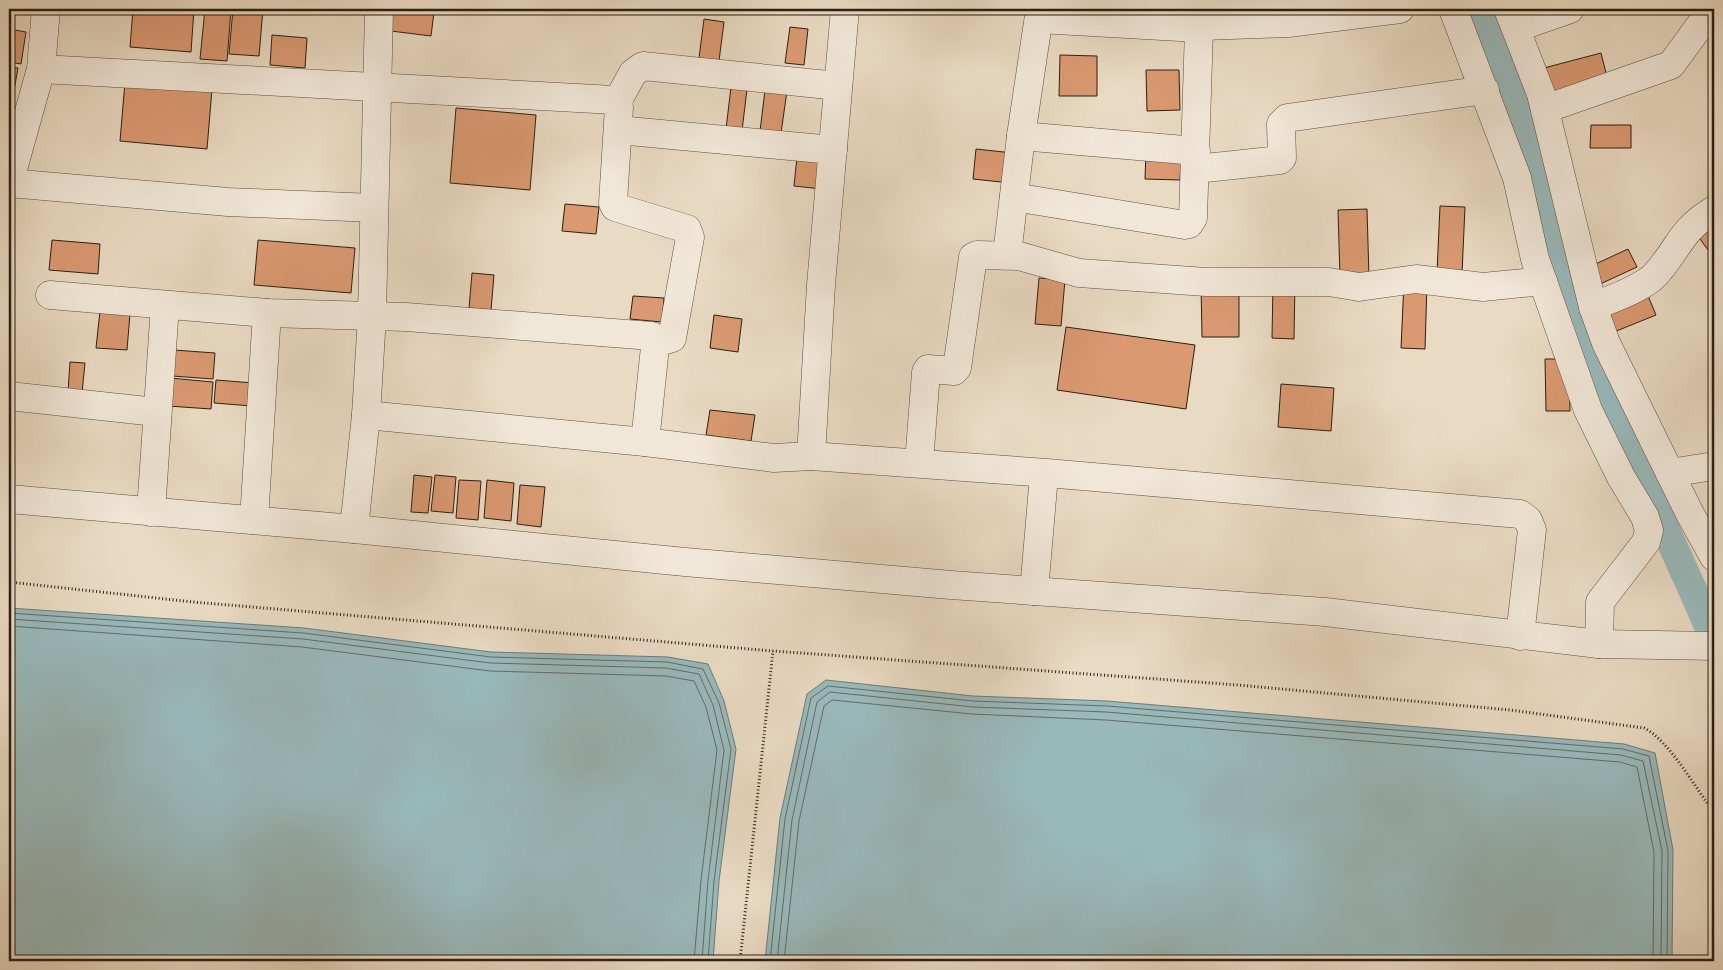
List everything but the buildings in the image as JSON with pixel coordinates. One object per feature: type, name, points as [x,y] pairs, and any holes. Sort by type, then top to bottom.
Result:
[{"type":"street","points":[[9,178],[41,69],[46,9]]},
{"type":"street","points":[[354,529],[366,415],[372,316],[379,9]]},
{"type":"street","points":[[811,456],[821,285],[845,9]]},
{"type":"street","points":[[1007,255],[1021,136],[1039,14],[1197,23],[1204,26],[1288,23],[1400,9]]},
{"type":"street","points":[[1453,9],[1517,178],[1535,260],[1588,410],[1621,477],[1645,517],[1649,530],[1646,542],[1600,602],[1599,644]]},
{"type":"street","points":[[1570,9],[1512,18],[1542,94],[1593,307],[1606,342],[1714,557]]},
{"type":"street","points":[[1545,109],[1671,65],[1712,9]]},
{"type":"street","points":[[1014,197],[1185,225],[1189,224],[1193,218],[1196,160],[1197,23]]},
{"type":"street","points":[[616,102],[633,73],[643,66],[838,86]]},
{"type":"street","points":[[41,69],[607,99],[616,102],[619,108],[613,203],[615,207],[687,230],[690,237],[672,338],[655,344]]},
{"type":"street","points":[[1021,136],[1196,160],[1280,160],[1282,158],[1281,124],[1287,118],[1485,90]]},
{"type":"street","points":[[618,130],[833,150]]},
{"type":"street","points":[[9,183],[228,202],[374,208]]},
{"type":"street","points":[[1593,307],[1655,276],[1688,229],[1697,220],[1714,210]]},
{"type":"street","points":[[919,463],[926,372],[928,369],[954,371],[957,368],[973,257],[977,255],[1007,255],[1028,258],[1079,273],[1171,281],[1329,282],[1359,287],[1416,279],[1475,287],[1543,281]]},
{"type":"street","points":[[50,295],[267,313],[372,316],[646,334],[652,336],[655,344],[645,442]]},
{"type":"street","points":[[151,512],[164,305]]},
{"type":"street","points":[[254,520],[267,313]]},
{"type":"street","points":[[9,396],[156,412]]},
{"type":"street","points":[[366,415],[645,442],[774,458],[811,456],[919,463],[1520,514],[1528,520],[1532,530],[1520,636]]},
{"type":"street","points":[[1670,472],[1714,466]]},
{"type":"street","points":[[1034,591],[1043,487]]},
{"type":"street","points":[[9,499],[354,529],[686,562],[1034,591],[1326,612],[1599,644],[1714,646]]},
{"type":"path","points":[[9,582],[193,602],[773,651],[1238,685],[1510,710],[1644,728],[1656,734],[1666,745],[1714,812]]},
{"type":"path","points":[[740,961],[773,651]]},
{"type":"path","points":[[1712,961],[1714,877]]},
{"type":"water","points":[[9,608],[304,628],[491,652],[668,657],[708,664],[724,701],[736,749],[719,881],[713,961],[9,961]]},
{"type":"water","points":[[826,680],[973,696],[1107,701],[1624,744],[1655,753],[1673,850],[1672,961],[765,961],[780,818],[807,694]]},
{"type":"waterway","points":[[1478,9],[1503,65],[1529,141],[1556,268],[1577,326],[1594,369],[1708,625]]}]
